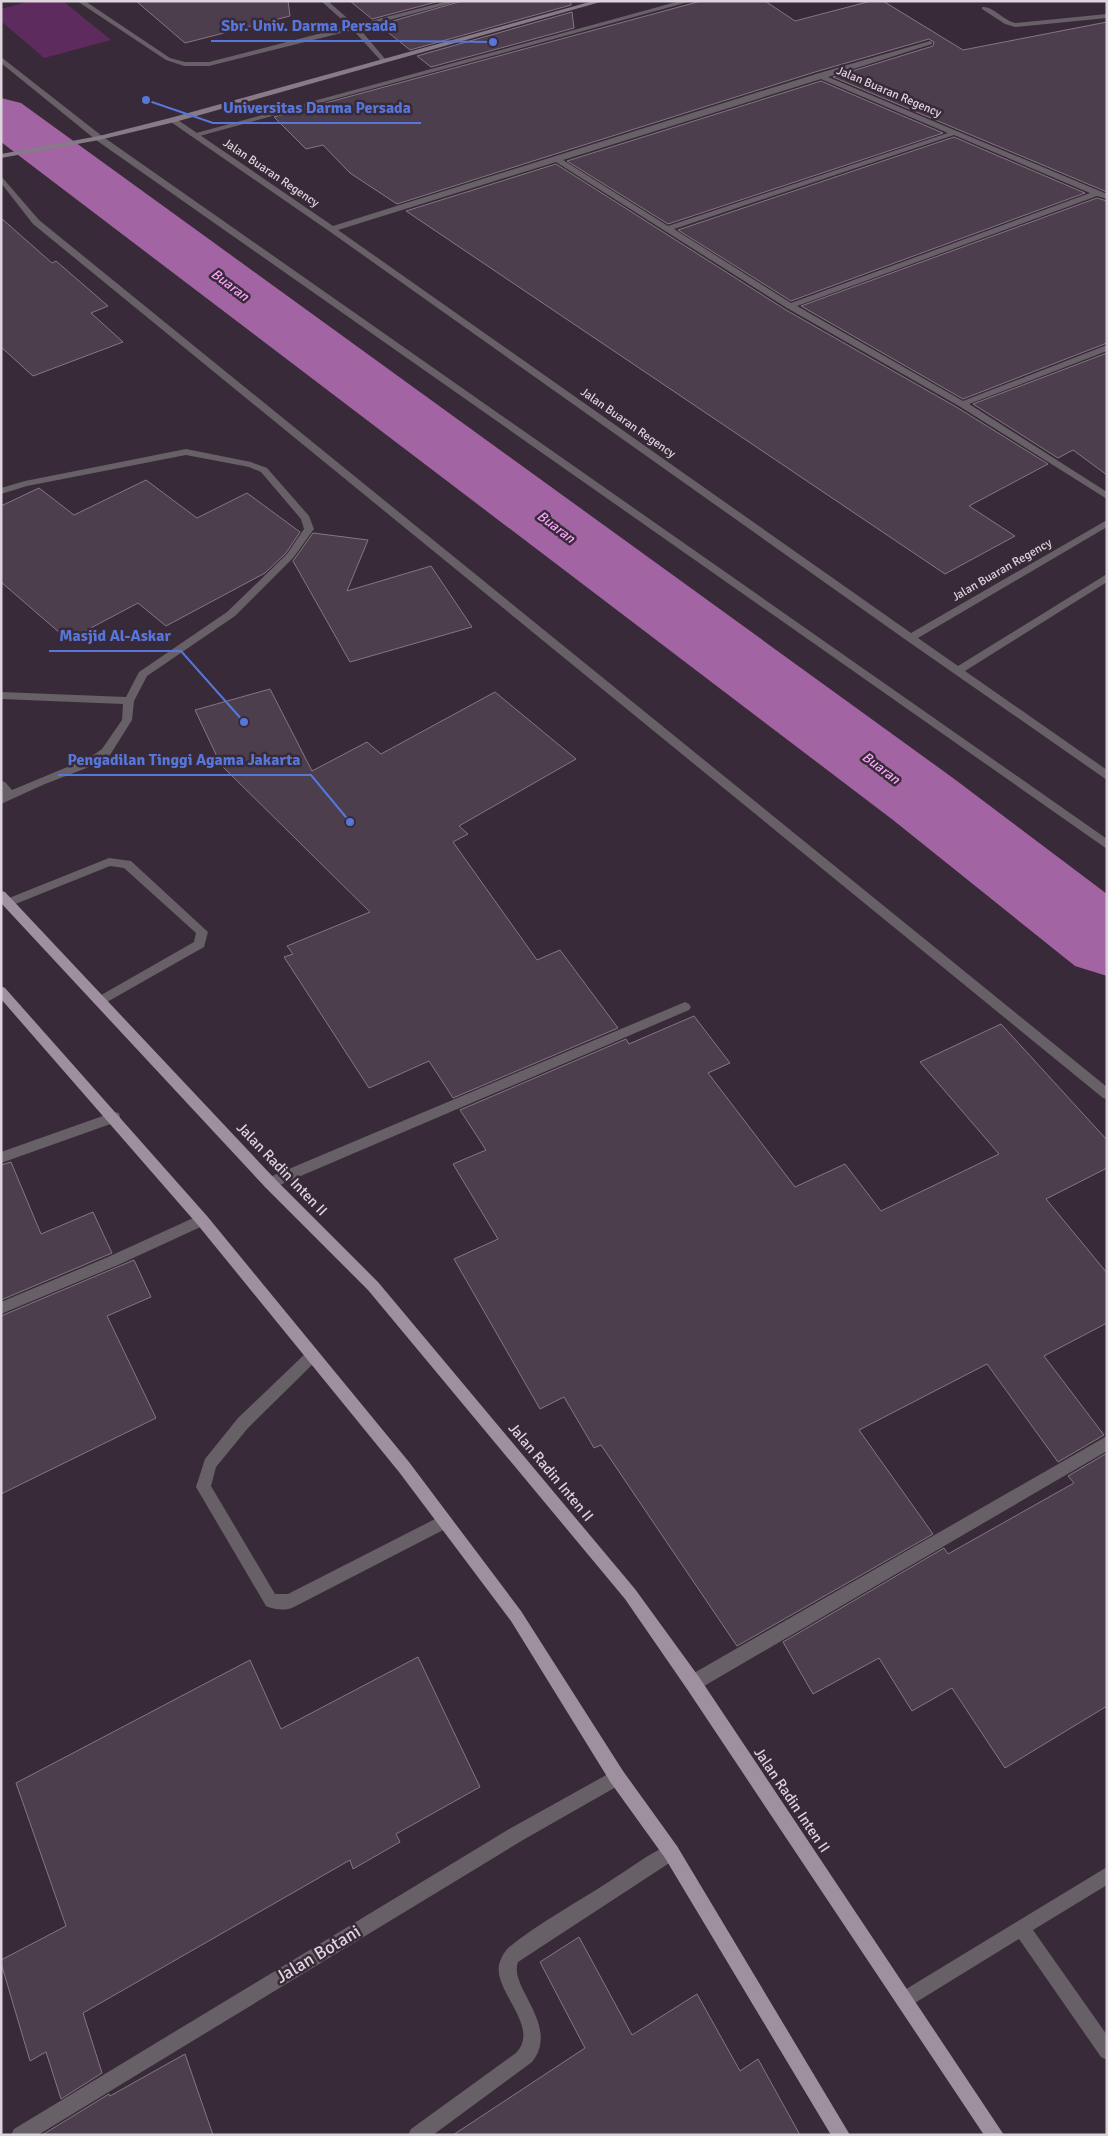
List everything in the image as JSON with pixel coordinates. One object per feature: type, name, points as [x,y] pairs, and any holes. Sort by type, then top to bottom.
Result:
[{"type":"main road","name":"Jalan Radin Inten II","points":[[5,899],[270,1183],[373,1286],[630,1594],[693,1683],[995,2135]]},
{"type":"main road","points":[[1,991],[114,1117],[202,1220],[404,1467],[516,1616],[617,1777],[671,1852],[841,2135]]},
{"type":"street","points":[[80,1],[168,59],[184,64],[209,64],[457,1]]},
{"type":"street","points":[[324,1],[354,27],[384,61]]},
{"type":"street","points":[[2,156],[67,145],[172,120],[601,1]]},
{"type":"street","points":[[193,136],[688,1]]},
{"type":"street","points":[[984,8],[1008,23],[1015,25],[1107,16]]},
{"type":"street","points":[[820,76],[930,43]]},
{"type":"street","points":[[1,59],[99,138],[1107,845]]},
{"type":"street","name":"Jalan Buaran Regency","points":[[332,228],[557,160],[820,76],[1107,197]]},
{"type":"street","name":"Jalan Buaran Regency","points":[[172,120],[193,136],[332,228],[1107,776]]},
{"type":"street","name":"Jalan Buaran Regency","points":[[666,229],[954,133]]},
{"type":"street","points":[[557,160],[790,306],[962,404],[1107,496]]},
{"type":"street","points":[[1,178],[36,222],[1107,1094]]},
{"type":"street","points":[[790,306],[1097,193]]},
{"type":"street","points":[[962,404],[1107,348]]},
{"type":"street","points":[[1,491],[25,484],[186,452],[259,467],[264,470],[306,518],[309,529],[290,556],[231,614],[143,674],[129,701],[127,720],[106,752],[93,761],[41,781],[5,798],[1,785]]},
{"type":"street","name":"Jalan Buaran Regency","points":[[910,638],[1107,523]]},
{"type":"street","points":[[958,671],[1107,577]]},
{"type":"street","points":[[1,696],[129,701]]},
{"type":"street","points":[[5,899],[109,862],[128,864],[202,932],[200,944],[100,1001]]},
{"type":"street","points":[[270,1183],[685,1007]]},
{"type":"street","points":[[1,1158],[114,1117]]},
{"type":"street","points":[[1,1308],[113,1261],[202,1220]]},
{"type":"street","points":[[312,1356],[243,1424],[210,1464],[203,1488],[271,1601],[289,1602],[444,1522]]},
{"type":"street","points":[[693,1683],[1107,1443]]},
{"type":"street","name":"Jalan Botani","points":[[20,2135],[517,1834],[617,1777]]},
{"type":"street","points":[[417,2135],[522,2059],[530,2051],[532,2041],[531,2030],[508,1974],[508,1965],[512,1956],[671,1852]]},
{"type":"street","points":[[904,2000],[1107,1875]]},
{"type":"street","points":[[1021,1928],[1107,2051]]},
{"type":"shaded area","points":[[31,1],[63,1],[111,40],[44,58],[1,21],[1,9]]},
{"type":"building","points":[[136,1],[288,1],[290,16],[185,43]]},
{"type":"building","points":[[350,1],[440,1],[372,19]]},
{"type":"building","points":[[462,1],[571,1],[571,5],[410,50],[379,25]]},
{"type":"building","points":[[701,1],[765,1],[795,21],[871,1],[883,1],[963,50],[1107,22],[1107,192],[833,77],[933,46],[934,42],[929,39],[815,72],[397,204],[350,173],[323,145],[306,149],[274,117]]},
{"type":"building","points":[[572,12],[574,28],[431,67],[417,56]]},
{"type":"building","points":[[821,81],[943,133],[668,224],[567,161]]},
{"type":"building","points":[[954,137],[1085,193],[791,301],[678,230]]},
{"type":"building","points":[[556,164],[786,310],[958,408],[1048,464],[969,506],[1015,536],[945,574],[406,211]]},
{"type":"building","points":[[1097,198],[1107,201],[1107,343],[963,399],[801,306]]},
{"type":"building","points":[[1,218],[52,263],[56,261],[108,306],[91,313],[123,342],[33,376],[1,347]]},
{"type":"building","points":[[1107,353],[1107,475],[1073,450],[1058,458],[973,404]]},
{"type":"building","points":[[146,480],[197,518],[247,493],[300,532],[286,553],[265,573],[166,626],[138,603],[68,640],[1,582],[1,506],[39,488],[74,515]]},
{"type":"building","points":[[313,533],[368,540],[347,591],[431,566],[472,627],[350,662],[293,561]]},
{"type":"building","points":[[270,689],[312,771],[367,742],[381,754],[495,692],[576,759],[459,826],[468,834],[453,842],[537,960],[560,950],[618,1028],[453,1098],[429,1061],[369,1088],[284,957],[293,954],[287,946],[370,912],[221,765],[195,710]]},
{"type":"building","points":[[694,1016],[730,1063],[708,1073],[795,1187],[845,1164],[881,1211],[999,1154],[920,1062],[1001,1024],[1107,1140],[1107,1168],[1046,1199],[1107,1273],[1107,1323],[1044,1356],[1104,1435],[1058,1462],[987,1364],[859,1430],[933,1534],[737,1646],[601,1445],[594,1448],[564,1397],[540,1409],[454,1259],[498,1239],[453,1164],[486,1150],[460,1110],[626,1039],[629,1044]]},
{"type":"building","points":[[11,1162],[41,1234],[93,1212],[112,1253],[1,1300],[1,1165]]},
{"type":"building","points":[[134,1260],[151,1297],[107,1316],[156,1418],[1,1494],[1,1316]]},
{"type":"building","points":[[1107,1453],[1107,1706],[1005,1768],[952,1688],[912,1711],[879,1658],[813,1694],[783,1642],[944,1548],[948,1554],[1074,1483],[1068,1476]]},
{"type":"building","points":[[418,1657],[480,1787],[396,1834],[400,1842],[353,1869],[350,1860],[83,2013],[102,2073],[61,2099],[46,2052],[30,2061],[1,1963],[1,1960],[66,1926],[16,1783],[250,1660],[281,1729]]},
{"type":"building","points":[[579,1937],[632,2035],[697,1994],[740,2071],[758,2059],[800,2135],[453,2135],[585,2048],[540,1962]]},
{"type":"building","points":[[185,2054],[213,2135],[42,2135],[109,2094],[110,2096]]},
{"type":"waterway","name":"Buaran","points":[[1,115],[923,799],[1107,942]]},
{"type":"place","name":"Sbr. Univ. Darma Persada","points":[[493,42]]},
{"type":"place","name":"Universitas Darma Persada","points":[[146,100]]},
{"type":"place","name":"Masjid Al-Askar","points":[[244,722]]},
{"type":"place","name":"Pengadilan Tinggi Agama Jakarta","points":[[350,822]]}]
